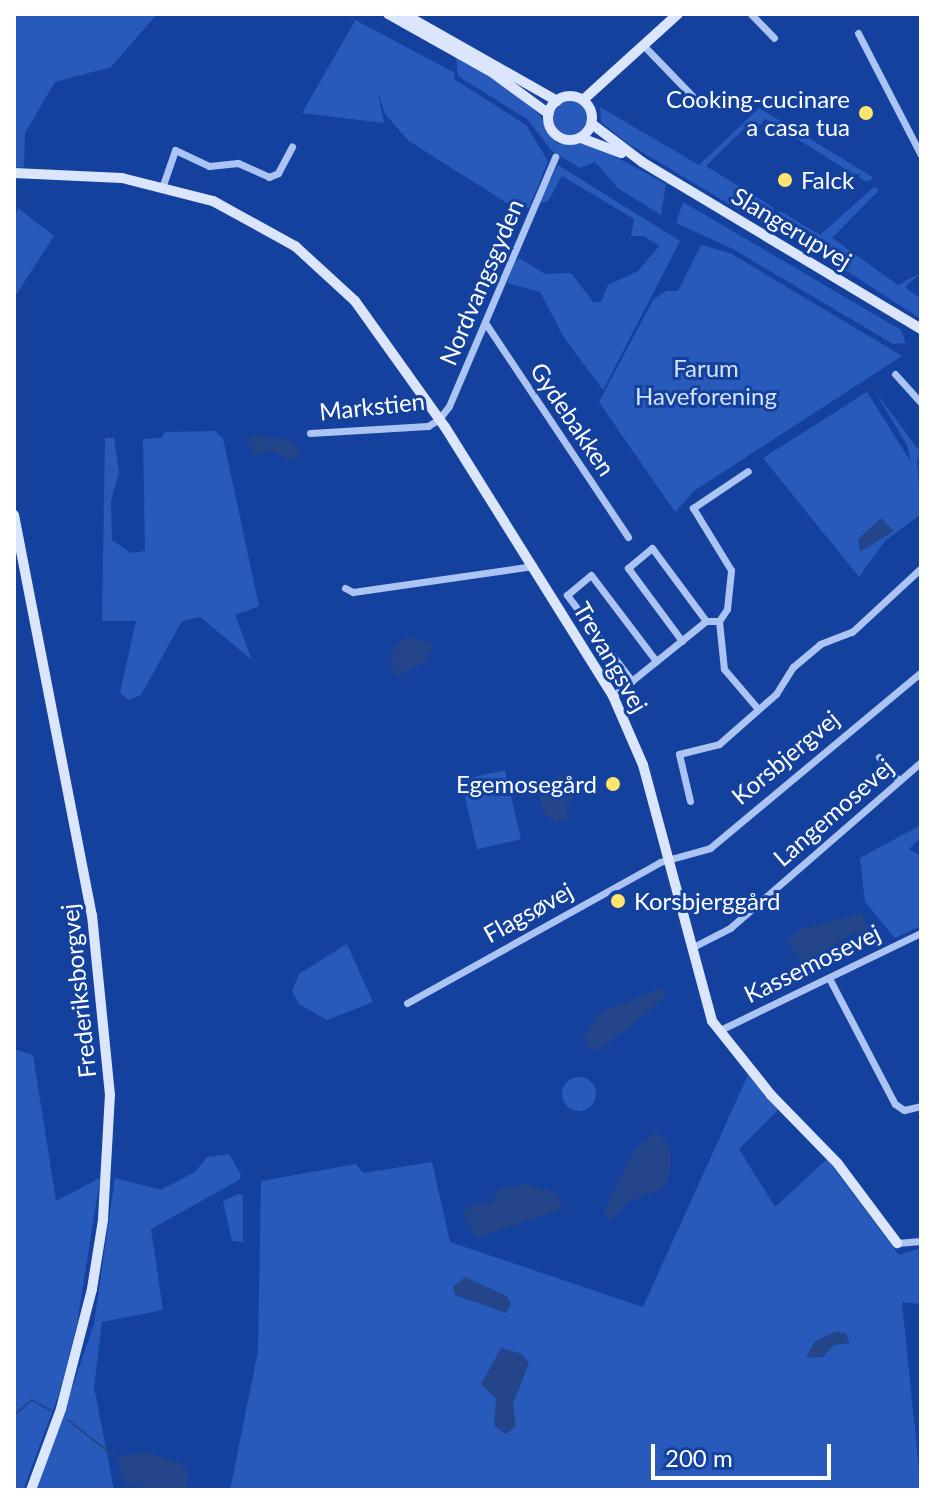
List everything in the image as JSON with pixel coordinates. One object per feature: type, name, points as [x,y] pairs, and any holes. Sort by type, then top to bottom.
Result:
[{"type":"street","points":[[388,14],[493,73],[549,114],[555,134],[580,138],[592,124],[592,112],[606,84]]},
{"type":"street","points":[[404,14],[557,101]]},
{"type":"street","points":[[583,100],[606,84],[678,14]]},
{"type":"street","points":[[751,14],[774,38]]},
{"type":"street","points":[[858,33],[921,155]]},
{"type":"street","points":[[645,47],[703,107]]},
{"type":"street","points":[[549,114],[557,101],[570,96],[583,100],[592,112]]},
{"type":"street","name":"Slangerupvej","points":[[592,124],[642,162],[921,329]]},
{"type":"street","name":"Slangerupvej","points":[[580,138],[642,162]]},
{"type":"street","points":[[163,185],[178,150],[209,166],[238,163],[274,176],[292,147]]},
{"type":"street","name":"Nordvangsgyden","points":[[439,419],[486,324],[555,157]]},
{"type":"street","name":"Trevangsvej","points":[[14,176],[163,185],[243,214],[320,265],[371,321],[439,419],[613,696],[643,765],[709,1013],[771,1095],[838,1164],[897,1243]]},
{"type":"street","name":"Gydebakken","points":[[486,324],[628,537]]},
{"type":"street","points":[[895,374],[921,403]]},
{"type":"street","name":"Markstien","points":[[310,433],[428,426],[439,419]]},
{"type":"street","points":[[748,471],[693,508],[723,549],[731,570],[727,609],[719,621],[724,669],[758,709]]},
{"type":"street","name":"Frederiksborgvej","points":[[14,515],[92,915],[110,1094],[109,1155],[92,1289],[42,1461],[30,1490]]},
{"type":"street","points":[[682,641],[628,568],[652,548],[706,621]]},
{"type":"street","points":[[345,588],[353,592],[533,566]]},
{"type":"street","points":[[690,801],[679,754],[719,744],[776,694],[793,667],[820,644],[852,632],[921,568]]},
{"type":"street","points":[[632,681],[567,595],[591,575],[656,661]]},
{"type":"street","points":[[613,696],[706,621],[719,621]]},
{"type":"street","name":"Korsbjergvej","points":[[670,861],[710,848],[921,672]]},
{"type":"street","points":[[879,757],[899,781]]},
{"type":"street","name":"Langemosevej","points":[[693,947],[730,928],[921,762]]},
{"type":"street","name":"Flagsøvej","points":[[407,1003],[660,862],[670,861]]},
{"type":"street","name":"Kassemosevej","points":[[720,1030],[921,933]]},
{"type":"street","points":[[829,978],[895,1104],[904,1110],[921,1106]]},
{"type":"street","points":[[897,1243],[921,1241]]},
{"type":"green space","points":[[15,14],[157,14],[111,67],[55,82],[25,133],[24,167],[14,168]]},
{"type":"green space","points":[[344,14],[455,73],[454,79],[526,125],[548,161],[529,208],[524,206],[521,212],[409,141],[385,114],[377,89],[384,123],[302,113],[355,21]]},
{"type":"green space","points":[[456,57],[492,75],[539,114],[558,144],[592,144],[666,184],[661,215],[619,189],[595,162],[580,168],[552,151],[527,119],[458,76]]},
{"type":"green space","points":[[571,101],[583,107],[589,119],[583,131],[571,137],[559,131],[553,119],[559,107]]},
{"type":"green space","points":[[600,107],[699,165],[759,108],[874,178],[866,182],[765,119],[757,129],[749,124],[706,166],[774,208],[766,220],[754,219],[627,143],[601,122]]},
{"type":"green space","points":[[558,165],[680,241],[603,390],[565,339],[540,292],[507,283],[515,262],[519,258],[545,274],[571,273],[593,302],[601,302],[608,285],[638,271],[659,246],[644,236],[631,236],[634,219],[562,176],[548,201],[539,203]]},
{"type":"green space","points":[[874,187],[879,190],[832,238],[898,285],[921,273],[905,287],[921,299],[921,319],[772,223],[780,211],[820,235]]},
{"type":"green space","points":[[683,202],[901,330],[906,343],[893,344],[733,249],[676,223]]},
{"type":"green space","points":[[18,208],[54,236],[14,298],[14,219]]},
{"type":"green space","name":"Farum Haveforening","points":[[701,245],[730,253],[902,356],[694,491],[675,512],[599,402],[653,300],[666,291],[678,291]]},
{"type":"green space","points":[[874,390],[921,453],[917,459],[921,514],[885,541],[859,577],[763,458],[867,392],[911,462],[907,445]]},
{"type":"green space","points":[[215,431],[223,438],[259,606],[235,615],[252,660],[200,617],[182,621],[141,695],[129,700],[120,693],[136,621],[102,621],[105,438],[114,438],[119,472],[111,501],[112,540],[131,553],[145,551],[143,439],[162,438],[165,432]]},
{"type":"green space","points":[[505,770],[521,839],[477,849],[461,780]]},
{"type":"green space","points":[[921,825],[921,837],[909,849],[921,856],[921,926],[895,938],[865,902],[860,858]]},
{"type":"green space","points":[[347,944],[373,1002],[327,1020],[299,1004],[292,991],[299,974]]},
{"type":"green space","points":[[14,1049],[33,1055],[56,1201],[100,1178],[77,1324],[60,1391],[23,1490],[14,1490]]},
{"type":"green space","points":[[748,1075],[778,1110],[739,1149],[775,1207],[827,1159],[899,1255],[921,1248],[921,1304],[902,1302],[921,1490],[230,1490],[258,1351],[261,1181],[356,1164],[363,1173],[432,1162],[450,1242],[643,1307]]},
{"type":"green space","points":[[579,1077],[591,1082],[596,1094],[591,1106],[579,1111],[567,1106],[562,1094],[567,1082]]},
{"type":"green space","points":[[229,1154],[241,1175],[239,1180],[151,1229],[163,1310],[102,1322],[94,1387],[114,1490],[37,1490],[94,1324],[115,1178],[161,1190],[195,1172],[207,1157]]},
{"type":"green space","points":[[243,1195],[243,1242],[232,1241],[223,1201]]},
{"type":"shaded area","points":[[253,435],[290,440],[302,454],[291,460],[272,451],[253,455],[247,438]]},
{"type":"shaded area","points":[[881,518],[894,531],[860,552],[858,539]]},
{"type":"shaded area","points":[[409,637],[430,642],[432,649],[426,661],[397,677],[390,661],[395,644]]},
{"type":"shaded area","points":[[562,774],[577,775],[579,791],[567,805],[568,818],[556,822],[543,813],[539,791],[544,782]]},
{"type":"shaded area","points":[[862,913],[870,933],[852,934],[809,960],[800,961],[790,947],[788,940],[799,930]]},
{"type":"shaded area","points":[[663,987],[665,997],[631,1026],[599,1050],[589,1049],[583,1037],[598,1014]]},
{"type":"shaded area","points":[[655,1132],[666,1140],[671,1155],[669,1178],[662,1189],[630,1201],[611,1221],[603,1212],[634,1151]]},
{"type":"shaded area","points":[[526,1184],[560,1194],[562,1209],[476,1238],[463,1213],[472,1203],[492,1203],[497,1190]]},
{"type":"shaded area","points":[[465,1277],[507,1296],[511,1304],[506,1313],[455,1295],[453,1287]]},
{"type":"shaded area","points":[[835,1332],[846,1333],[850,1343],[834,1345],[823,1357],[806,1358],[814,1342]]},
{"type":"shaded area","points":[[501,1348],[522,1354],[529,1363],[513,1404],[516,1426],[506,1434],[494,1425],[496,1399],[481,1384]]},
{"type":"shaded area","points":[[147,1452],[181,1463],[188,1472],[186,1490],[125,1486],[115,1457]]},
{"type":"waterway","points":[[14,1415],[32,1400],[50,1410]]},
{"type":"waterway","points":[[68,1420],[115,1457]]},
{"type":"place","name":"Cooking-cucinare a casa tua","points":[[866,113]]},
{"type":"place","name":"Falck","points":[[785,180]]},
{"type":"place","name":"Egemosegård","points":[[613,784]]},
{"type":"place","name":"Korsbjerggård","points":[[618,901]]}]
